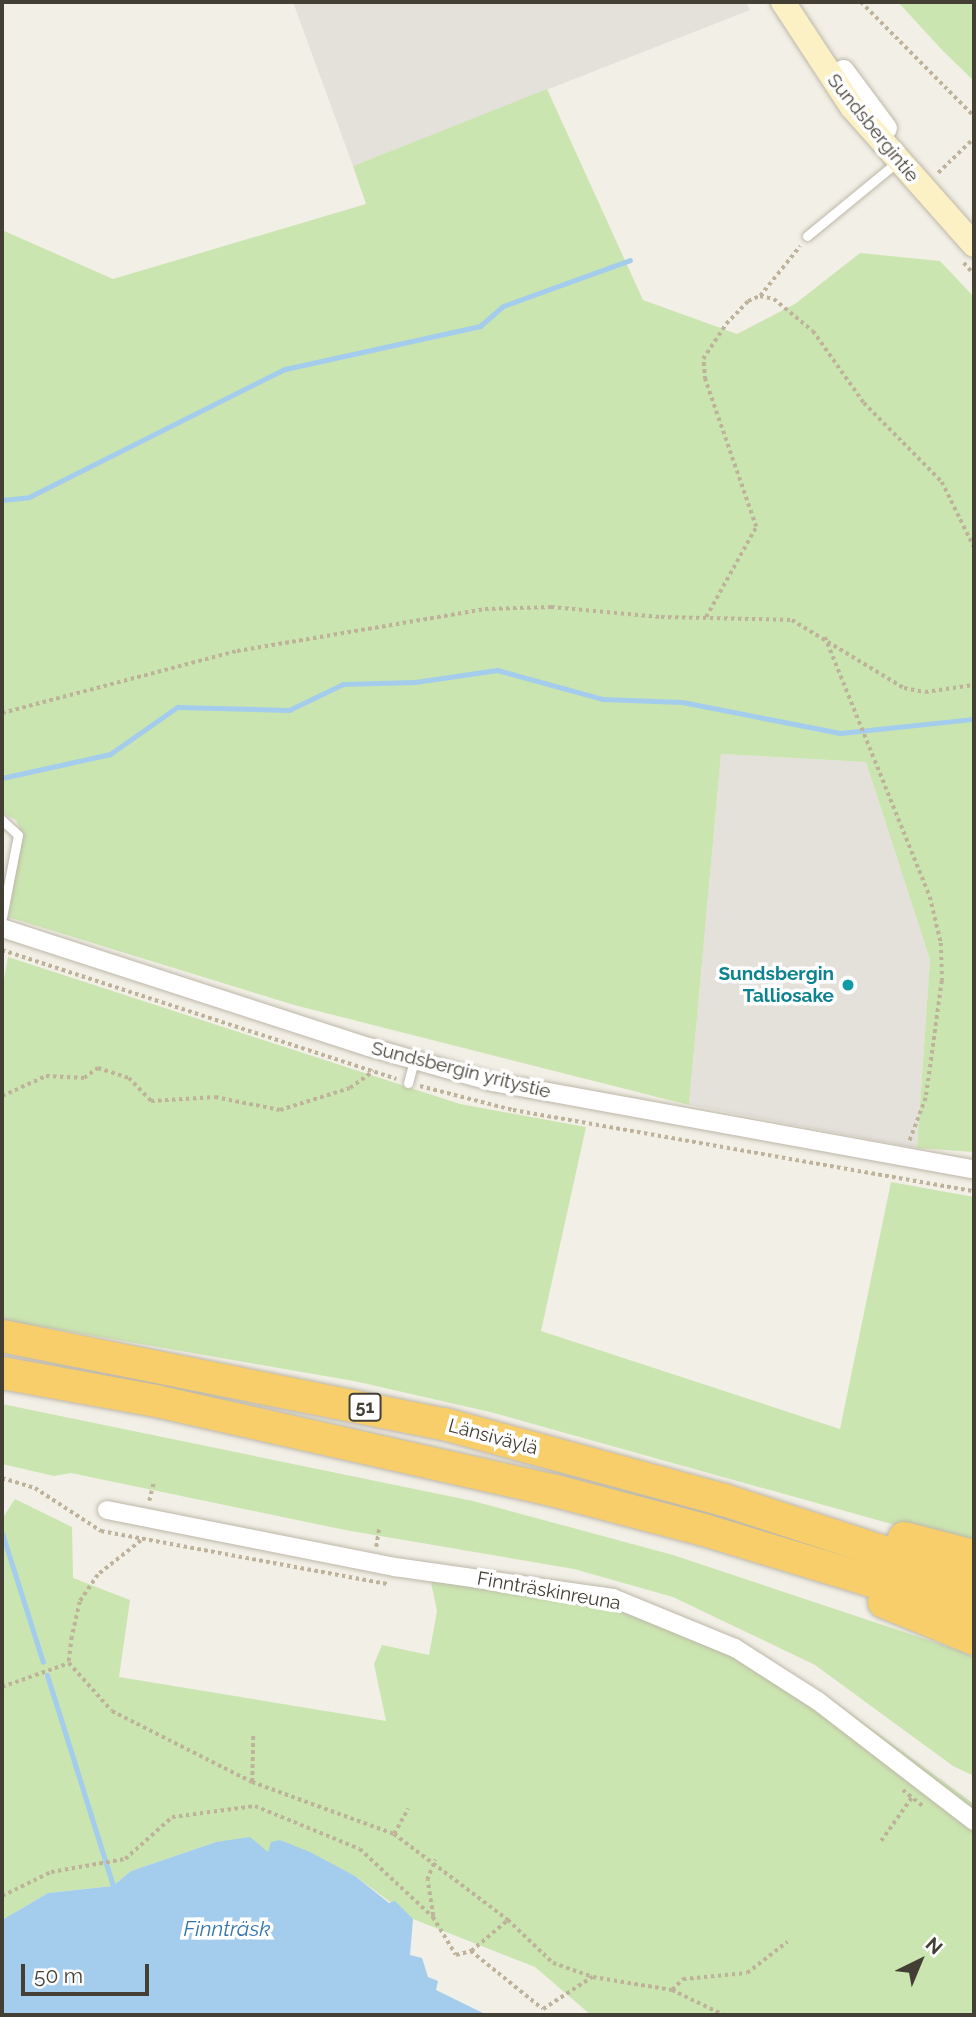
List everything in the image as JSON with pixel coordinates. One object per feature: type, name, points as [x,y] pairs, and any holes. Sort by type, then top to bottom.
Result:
[{"type":"highway","name":"Länsiväylä","points":[[2,1336],[444,1424],[724,1500],[974,1581]]},
{"type":"highway","name":"Länsiväylä","points":[[2,1373],[427,1460],[704,1531],[974,1612]]},
{"type":"highway","points":[[724,1500],[845,1523],[974,1556]]},
{"type":"highway","points":[[704,1531],[974,1639]]},
{"type":"main road","name":"Sundsbergintie","points":[[783,2],[852,107],[902,158],[974,245]]},
{"type":"main road","name":"Sundsbergintie","points":[[799,2],[843,70]]},
{"type":"main road","name":"Sundsbergintie","points":[[902,158],[931,179],[974,225]]},
{"type":"street","name":"Sundsbergintie","points":[[843,70],[902,158]]},
{"type":"street","name":"Sundsbergin yritystie","points":[[2,928],[414,1060],[493,1082],[974,1170]]},
{"type":"street","name":"Finnträskinreuna","points":[[107,1510],[394,1567],[613,1598],[735,1648],[818,1701],[916,1791],[974,1821]]},
{"type":"lane","points":[[807,236],[902,158]]},
{"type":"lane","points":[[2,820],[18,835],[2,918]]},
{"type":"lane","points":[[408,1083],[414,1060]]},
{"type":"path","points":[[861,2],[974,116]]},
{"type":"path","points":[[931,179],[974,138]]},
{"type":"path","points":[[706,618],[756,527],[705,380],[703,359],[726,324],[748,301],[760,296],[807,236]]},
{"type":"path","points":[[760,296],[774,299],[813,331],[864,403],[942,482],[974,547]]},
{"type":"path","points":[[2,713],[237,652],[485,608],[551,607],[706,618],[792,620],[825,637],[904,688],[925,692],[974,685]]},
{"type":"path","points":[[825,637],[930,897],[941,943],[942,981],[926,1098],[911,1134]]},
{"type":"path","points":[[2,1096],[46,1076],[84,1077],[98,1068],[129,1078],[151,1101],[215,1097],[280,1110],[350,1088],[373,1071]]},
{"type":"path","points":[[2,1478],[35,1488],[101,1531],[141,1541],[372,1584],[395,1584]]},
{"type":"path","points":[[69,1663],[80,1602],[98,1575],[141,1541]]},
{"type":"path","points":[[2,1687],[69,1663]]},
{"type":"path","points":[[69,1663],[111,1711],[252,1782],[394,1834],[435,1860],[509,1920],[553,1963],[593,1977],[672,1990],[724,2015]]},
{"type":"path","points":[[252,1782],[253,1734]]},
{"type":"path","points":[[901,1789],[916,1791],[932,1812]]},
{"type":"path","points":[[881,1841],[916,1791]]},
{"type":"path","points":[[2,1896],[51,1871],[125,1858],[172,1817],[255,1805],[360,1849],[433,1917],[456,1955],[471,1951],[509,1920]]},
{"type":"path","points":[[394,1834],[408,1809]]},
{"type":"path","points":[[433,1917],[428,1880],[435,1860]]},
{"type":"path","points":[[672,1990],[683,1979],[747,1973],[787,1942]]},
{"type":"path","points":[[471,1951],[543,2009],[593,1977]]},
{"type":"shaded area","points":[[293,2],[746,2],[750,10],[353,166]]},
{"type":"shaded area","points":[[721,754],[866,762],[930,960],[917,1148],[689,1105]]},
{"type":"green space","points":[[898,2],[974,2],[974,81],[943,51]]},
{"type":"green space","points":[[547,89],[643,300],[737,334],[795,304],[860,253],[940,261],[974,297],[974,1152],[917,1148],[930,960],[866,762],[721,754],[689,1105],[294,1005],[8,917],[22,834],[16,820],[2,813],[2,230],[113,279],[366,204],[353,166]]},
{"type":"green space","points":[[8,957],[460,1104],[586,1127],[541,1331],[840,1429],[891,1182],[974,1197],[974,1547],[490,1412],[354,1381],[2,1320],[2,990]]},
{"type":"green space","points":[[2,1404],[473,1501],[673,1555],[955,1649],[974,1657],[974,1776],[953,1766],[815,1665],[673,1597],[574,1569],[345,1530],[71,1473],[54,1476],[2,1464]]},
{"type":"green space","points":[[15,1499],[72,1527],[73,1578],[130,1600],[119,1677],[386,1721],[374,1664],[382,1645],[429,1655],[437,1611],[427,1563],[533,1581],[754,1652],[838,1704],[974,1804],[974,2015],[591,2015],[535,1967],[413,1919],[355,1876],[280,1840],[268,1853],[216,1842],[131,1871],[113,1886],[48,1893],[2,1920],[2,1519]]},
{"type":"water","name":"Finnträsk","points":[[250,1837],[268,1852],[271,1842],[280,1840],[310,1852],[355,1876],[389,1903],[395,1901],[413,1919],[410,1955],[422,1958],[428,1977],[438,1981],[436,1990],[487,2015],[2,2015],[2,1920],[48,1893],[113,1886],[131,1871],[216,1842]]},
{"type":"waterway","points":[[2,500],[29,497],[285,369],[480,326],[503,306],[630,260]]},
{"type":"waterway","points":[[2,778],[110,754],[177,707],[289,710],[343,684],[415,682],[497,670],[602,699],[682,702],[840,733],[974,719]]},
{"type":"waterway","points":[[2,1533],[43,1662]]},
{"type":"waterway","points":[[47,1675],[113,1886]]},
{"type":"place","name":"Sundsbergin Talliosake","points":[[848,985]]}]
